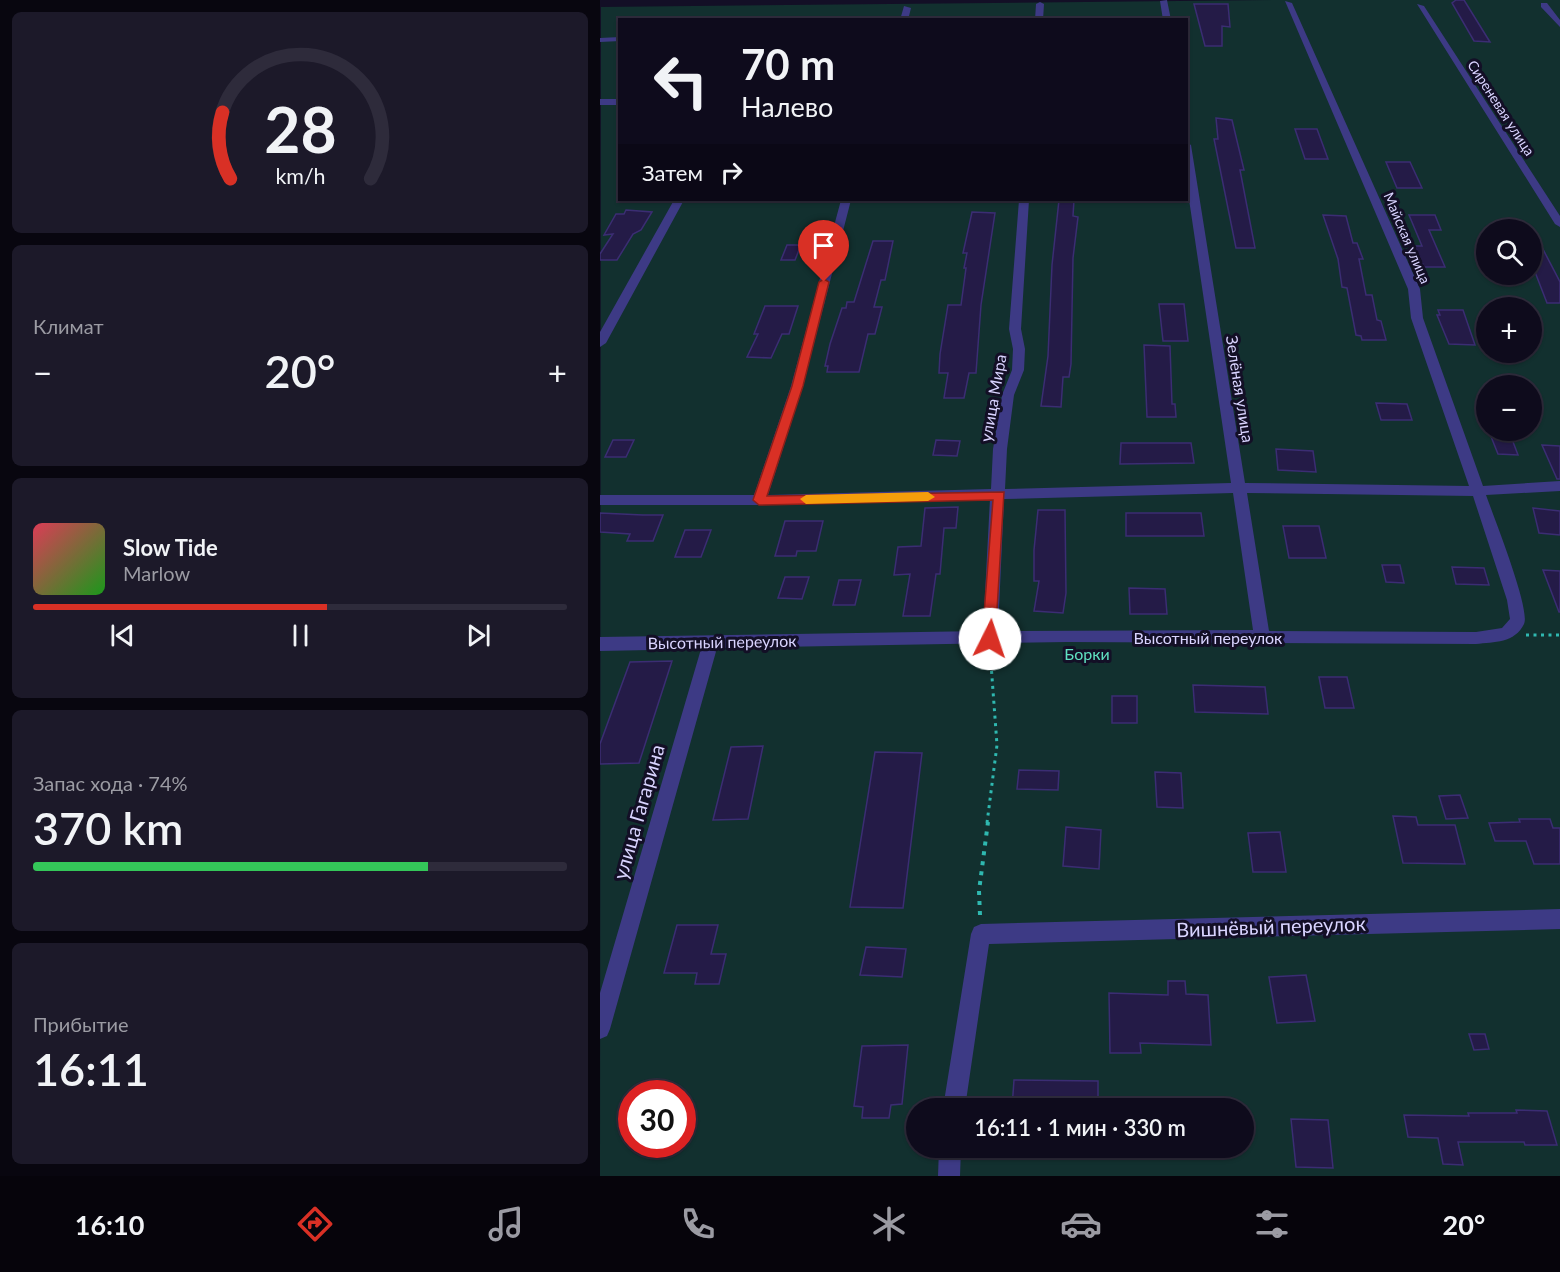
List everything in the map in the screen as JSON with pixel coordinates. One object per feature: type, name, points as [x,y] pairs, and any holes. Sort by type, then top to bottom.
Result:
[{"type":"street","points":[[1164,1],[1167,18]]},
{"type":"street","name":"Майская улица","points":[[1288,3],[1414,289],[1417,318],[1478,491]]},
{"type":"street","points":[[1039,18],[1040,4]]},
{"type":"street","points":[[1544,5],[1560,25]]},
{"type":"street","name":"Сиреневая улица","points":[[1420,6],[1560,225]]},
{"type":"street","points":[[905,18],[908,8]]},
{"type":"street","points":[[600,102],[618,102]]},
{"type":"street","name":"Зелёная улица","points":[[1188,158],[1262,638]]},
{"type":"street","points":[[600,343],[677,201]]},
{"type":"street","points":[[759,500],[797,386],[846,201]]},
{"type":"street","name":"улица Мира","points":[[990,639],[1000,495],[1000,449],[1008,395],[1018,370],[1015,329],[1024,201]]},
{"type":"street","points":[[600,500],[759,500],[1239,488],[1478,491],[1560,486]]},
{"type":"street","points":[[1478,491],[1515,600],[1518,621],[1506,634]]},
{"type":"street","name":"Высотный переулок","points":[[600,644],[1067,636],[1476,638],[1506,634]]},
{"type":"street","name":"улица Гагарина","points":[[600,1029],[711,642]]},
{"type":"street","name":"Вишнёвый переулок","points":[[981,934],[1560,919]]},
{"type":"street","points":[[956,1098],[981,934]]},
{"type":"street","points":[[949,1176],[950,1158]]},
{"type":"lane","points":[[600,40],[618,39]]},
{"type":"path","points":[[1506,634],[1560,635]]},
{"type":"path","points":[[981,934],[980,891],[997,745],[990,639]]},
{"type":"green space","name":"Борки","points":[[1277,0],[1560,0],[1560,1176],[600,1176],[601,7]]},
{"type":"building","points":[[1456,0],[1464,0],[1490,42],[1474,41],[1452,3]]},
{"type":"building","points":[[1194,4],[1228,4],[1230,27],[1222,26],[1222,46],[1205,46]]},
{"type":"building","points":[[1216,118],[1232,120],[1244,170],[1240,170],[1255,248],[1236,248],[1214,139],[1218,139]]},
{"type":"building","points":[[1295,129],[1317,129],[1328,159],[1305,159]]},
{"type":"building","points":[[1386,162],[1410,162],[1422,188],[1397,188]]},
{"type":"building","points":[[1059,201],[1074,201],[1073,216],[1078,217],[1073,258],[1071,364],[1069,377],[1063,377],[1061,407],[1041,406],[1048,356],[1052,265]]},
{"type":"building","points":[[626,210],[652,212],[641,230],[633,234],[617,260],[600,260],[600,254],[613,234],[604,235],[616,214],[624,214]]},
{"type":"building","points":[[972,212],[995,213],[981,305],[976,373],[969,373],[964,398],[944,398],[948,373],[939,373],[940,354],[948,305],[961,305],[967,253],[963,253]]},
{"type":"building","points":[[1323,215],[1346,216],[1353,243],[1357,243],[1363,259],[1359,259],[1366,295],[1372,295],[1377,320],[1381,321],[1386,340],[1362,340],[1361,336],[1356,335],[1347,288],[1342,287],[1338,259]]},
{"type":"building","points":[[1409,215],[1435,215],[1441,230],[1429,230],[1445,267],[1424,267],[1415,246],[1422,246]]},
{"type":"building","points":[[873,241],[893,241],[885,280],[881,280],[874,307],[882,307],[875,334],[868,334],[859,372],[827,372],[828,366],[825,366],[830,344],[842,308],[846,308],[847,302],[854,302]]},
{"type":"building","points":[[787,245],[801,245],[795,260],[781,260]]},
{"type":"building","points":[[1542,247],[1560,282],[1560,303],[1547,303],[1540,285],[1542,285]]},
{"type":"building","points":[[1159,304],[1184,304],[1188,341],[1163,341]]},
{"type":"building","points":[[765,306],[798,306],[789,334],[782,334],[771,358],[747,357],[758,334],[754,334]]},
{"type":"building","points":[[1438,310],[1463,310],[1475,345],[1449,344],[1437,315],[1440,315]]},
{"type":"building","points":[[1144,345],[1170,346],[1172,404],[1175,404],[1176,417],[1147,417]]},
{"type":"building","points":[[1376,403],[1407,404],[1412,420],[1381,420]]},
{"type":"building","points":[[613,440],[634,440],[626,457],[605,457]]},
{"type":"building","points":[[936,440],[960,441],[957,456],[933,455]]},
{"type":"building","points":[[1493,441],[1513,441],[1518,455],[1498,454]]},
{"type":"building","points":[[1121,443],[1191,443],[1194,463],[1120,464]]},
{"type":"building","points":[[1542,445],[1560,446],[1560,479],[1557,479]]},
{"type":"building","points":[[1276,449],[1313,451],[1316,472],[1278,470]]},
{"type":"building","points":[[958,507],[956,528],[944,528],[940,574],[936,574],[930,616],[903,616],[910,574],[894,575],[898,547],[921,546],[925,508]]},
{"type":"building","points":[[1533,508],[1560,511],[1560,535],[1539,533]]},
{"type":"building","points":[[1038,510],[1065,510],[1066,593],[1063,613],[1034,611],[1039,581],[1034,581]]},
{"type":"building","points":[[600,513],[663,515],[653,541],[627,541],[630,534],[600,532]]},
{"type":"building","points":[[1126,513],[1201,513],[1204,536],[1126,536]]},
{"type":"building","points":[[785,521],[823,521],[816,551],[797,551],[796,556],[775,556]]},
{"type":"building","points":[[1283,526],[1319,526],[1326,558],[1289,558]]},
{"type":"building","points":[[685,530],[711,530],[701,557],[675,557]]},
{"type":"building","points":[[1382,565],[1400,565],[1404,583],[1386,582]]},
{"type":"building","points":[[1452,567],[1484,568],[1489,585],[1456,584]]},
{"type":"building","points":[[1543,570],[1560,571],[1560,612],[1559,612]]},
{"type":"building","points":[[785,577],[809,577],[802,599],[778,598]]},
{"type":"building","points":[[839,580],[861,580],[855,605],[833,605]]},
{"type":"building","points":[[1129,588],[1165,589],[1167,614],[1130,614]]},
{"type":"building","points":[[672,661],[639,763],[600,764],[600,744],[630,662]]},
{"type":"building","points":[[1319,677],[1347,677],[1354,708],[1325,708]]},
{"type":"building","points":[[1193,685],[1265,687],[1268,714],[1195,712]]},
{"type":"building","points":[[1112,696],[1137,696],[1137,723],[1112,723]]},
{"type":"building","points":[[763,746],[748,819],[713,820],[731,747]]},
{"type":"building","points":[[875,752],[922,753],[903,908],[850,907]]},
{"type":"building","points":[[1019,770],[1059,771],[1058,790],[1017,789]]},
{"type":"building","points":[[1155,772],[1181,773],[1183,808],[1157,807]]},
{"type":"building","points":[[1460,795],[1468,818],[1446,819],[1439,796]]},
{"type":"building","points":[[1393,816],[1416,817],[1418,825],[1455,825],[1465,864],[1403,863]]},
{"type":"building","points":[[1519,819],[1550,819],[1553,828],[1560,828],[1560,864],[1534,864],[1526,841],[1495,841],[1489,823],[1520,822]]},
{"type":"building","points":[[1066,827],[1101,830],[1099,869],[1063,866]]},
{"type":"building","points":[[1280,832],[1286,872],[1253,872],[1248,833]]},
{"type":"building","points":[[677,925],[718,925],[711,954],[726,954],[719,984],[695,984],[697,973],[664,973]]},
{"type":"building","points":[[866,947],[906,949],[902,977],[860,975]]},
{"type":"building","points":[[1306,975],[1315,1021],[1277,1023],[1269,977]]},
{"type":"building","points":[[1168,981],[1185,981],[1186,994],[1208,995],[1211,1045],[1140,1043],[1141,1053],[1110,1053],[1109,993],[1168,995]]},
{"type":"building","points":[[1469,1034],[1485,1034],[1489,1049],[1474,1050]]},
{"type":"building","points":[[908,1045],[902,1104],[891,1105],[889,1118],[862,1118],[863,1107],[854,1106],[862,1046]]},
{"type":"building","points":[[1014,1080],[1098,1081],[1098,1098],[1013,1098]]},
{"type":"building","points":[[1516,1110],[1547,1111],[1557,1145],[1525,1145],[1524,1142],[1458,1142],[1463,1165],[1443,1164],[1438,1138],[1408,1137],[1404,1115],[1469,1116],[1468,1113],[1517,1113]]},
{"type":"building","points":[[1291,1119],[1328,1120],[1333,1168],[1296,1167]]},
{"type":"slow traffic","points":[[806,499],[928,497]]},
{"type":"route","points":[[824,282],[797,386],[775,458],[759,500],[1000,495],[990,639]]}]
